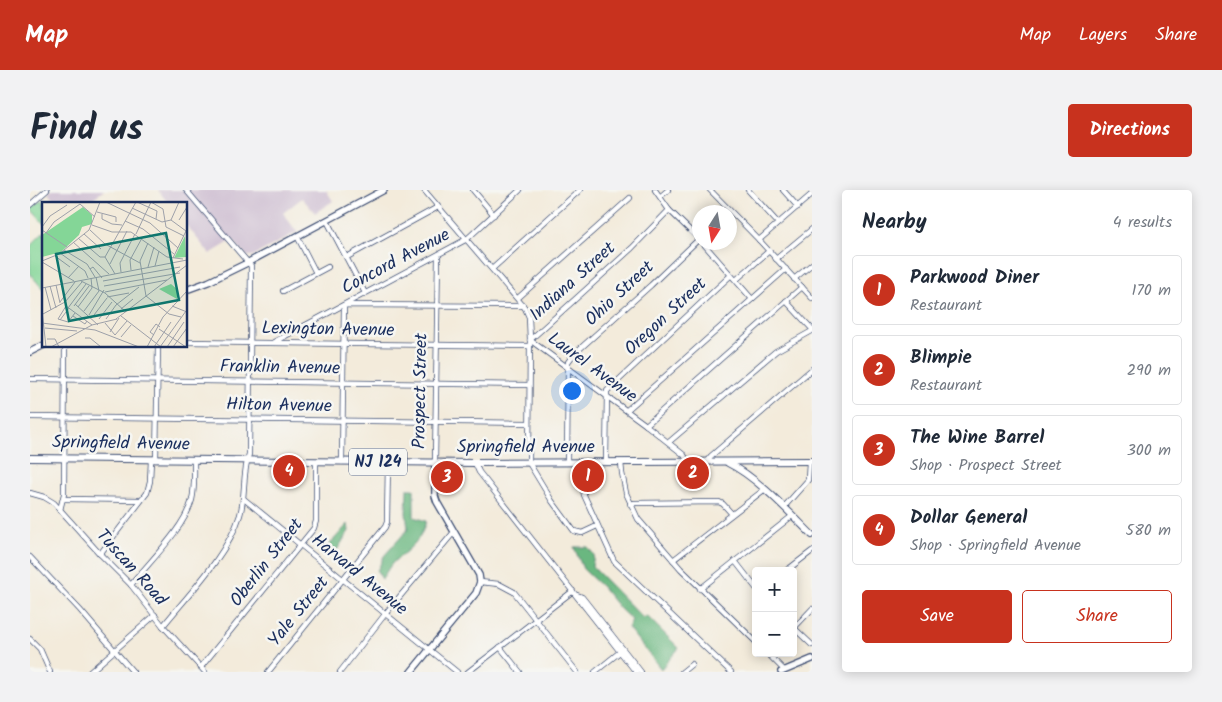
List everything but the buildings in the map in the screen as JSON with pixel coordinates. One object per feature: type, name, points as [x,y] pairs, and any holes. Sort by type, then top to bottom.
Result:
[{"type":"main road","name":"Springfield Avenue","points":[[30,458],[475,463],[810,461]]},
{"type":"main road","points":[[727,462],[765,489],[783,508],[811,531]]},
{"type":"street","points":[[30,204],[47,190]]},
{"type":"street","points":[[163,626],[230,540],[244,499],[245,466],[249,454],[251,266],[186,190]]},
{"type":"street","points":[[188,289],[208,282],[249,262],[384,190]]},
{"type":"street","name":"Laurel Avenue","points":[[424,190],[523,304],[529,317],[530,340],[669,442],[684,455],[688,462]]},
{"type":"street","points":[[473,190],[494,215]]},
{"type":"street","name":"Concord Avenue","points":[[274,342],[467,240],[520,190]]},
{"type":"street","points":[[492,269],[580,190]]},
{"type":"street","points":[[655,190],[670,210],[692,232]]},
{"type":"street","points":[[661,196],[668,190]]},
{"type":"street","points":[[710,190],[812,297]]},
{"type":"street","points":[[748,190],[778,223]]},
{"type":"street","points":[[783,190],[798,207]]},
{"type":"street","points":[[759,240],[812,194]]},
{"type":"street","points":[[518,298],[630,198]]},
{"type":"street","points":[[347,257],[438,207]]},
{"type":"street","name":"Indiana Street","points":[[597,526],[582,533],[574,530],[552,501],[529,463],[530,340],[632,248],[670,210]]},
{"type":"street","points":[[326,221],[347,257],[364,294]]},
{"type":"street","points":[[776,259],[812,229]]},
{"type":"street","points":[[297,236],[316,273]]},
{"type":"street","name":"Ohio Street","points":[[567,366],[574,354],[692,248]]},
{"type":"street","points":[[708,250],[752,299]]},
{"type":"street","points":[[736,280],[769,251]]},
{"type":"street","name":"Prospect Street","points":[[438,256],[435,496],[479,576],[480,582]]},
{"type":"street","points":[[794,279],[812,264]]},
{"type":"street","points":[[283,291],[328,267]]},
{"type":"street","points":[[627,410],[786,269]]},
{"type":"street","name":"Oregon Street","points":[[606,394],[730,276]]},
{"type":"street","points":[[646,425],[802,287]]},
{"type":"street","points":[[669,442],[776,351],[812,330],[786,301]]},
{"type":"street","points":[[342,462],[344,305],[520,306],[523,304]]},
{"type":"street","name":"Lexington Avenue","points":[[188,342],[530,346]]},
{"type":"street","points":[[30,352],[42,346]]},
{"type":"street","points":[[60,510],[64,499],[64,348]]},
{"type":"street","points":[[100,554],[149,489],[157,419],[158,348]]},
{"type":"street","points":[[567,366],[567,462]]},
{"type":"street","points":[[706,462],[812,369]]},
{"type":"street","name":"Franklin Avenue","points":[[30,379],[529,385]]},
{"type":"street","points":[[606,394],[606,462]]},
{"type":"street","name":"Hilton Avenue","points":[[30,417],[528,423]]},
{"type":"street","points":[[131,585],[176,530],[187,512],[194,490],[194,461]]},
{"type":"street","points":[[783,508],[808,480],[810,461]]},
{"type":"street","name":"Oberlin Street","points":[[201,667],[314,528],[316,521],[316,462]]},
{"type":"street","name":"Yale Street","points":[[268,672],[385,527],[387,522],[388,462]]},
{"type":"street","points":[[621,462],[624,485],[630,504],[638,519],[700,589],[752,638]]},
{"type":"street","points":[[475,463],[479,472],[579,600],[641,672]]},
{"type":"street","points":[[578,463],[584,496],[614,561],[730,672]]},
{"type":"street","points":[[673,560],[765,489]]},
{"type":"street","name":"Tuscan Road","points":[[30,492],[49,499],[60,510],[131,585],[163,626],[205,672]]},
{"type":"street","points":[[64,499],[142,500]]},
{"type":"street","name":"Harvard Avenue","points":[[244,499],[457,672]]},
{"type":"street","points":[[630,504],[719,502],[732,514]]},
{"type":"street","points":[[700,589],[792,516]]},
{"type":"street","points":[[340,672],[385,614],[454,532]]},
{"type":"street","points":[[791,567],[812,551]]},
{"type":"street","points":[[30,557],[80,610],[133,672]]},
{"type":"street","points":[[735,561],[752,583]]},
{"type":"street","points":[[411,672],[476,592],[480,582],[499,584],[508,587],[514,592],[577,672]]},
{"type":"street","points":[[468,672],[574,593]]},
{"type":"street","points":[[797,624],[812,609]]},
{"type":"street","points":[[90,672],[155,615]]},
{"type":"street","points":[[797,630],[812,645]]},
{"type":"street","points":[[30,639],[40,649],[50,672]]},
{"type":"street","points":[[500,647],[520,672]]},
{"type":"street","points":[[595,672],[622,651]]},
{"type":"street","points":[[622,651],[636,672]]},
{"type":"street","points":[[770,657],[782,671],[812,659]]},
{"type":"street","points":[[682,672],[692,664]]},
{"type":"shaded area","points":[[52,190],[104,190],[89,202],[55,202],[48,193]]},
{"type":"shaded area","points":[[158,190],[326,190],[333,201],[315,213],[302,198],[283,213],[297,232],[253,256],[247,256],[233,240],[210,254],[188,227],[188,202],[167,202]]},
{"type":"green space","points":[[42,200],[44,202],[42,202],[42,222],[31,209]]},
{"type":"green space","points":[[42,234],[42,288],[30,274],[30,246]]},
{"type":"green space","points":[[407,489],[414,489],[414,517],[426,521],[422,533],[411,547],[393,563],[382,579],[377,571],[384,556],[408,529],[406,513]]},
{"type":"green space","points":[[348,524],[349,531],[335,553],[327,547]]},
{"type":"green space","points":[[574,547],[588,547],[594,555],[592,566],[643,618],[647,616],[679,648],[661,669],[628,628],[632,620],[583,569]]},
{"type":"place","name":"Dollar General","points":[[289,471]]},
{"type":"place","name":"Blimpie","points":[[693,473]]},
{"type":"place","name":"Parkwood Diner","points":[[588,476]]},
{"type":"place","name":"The Wine Barrel","points":[[447,477]]}]
